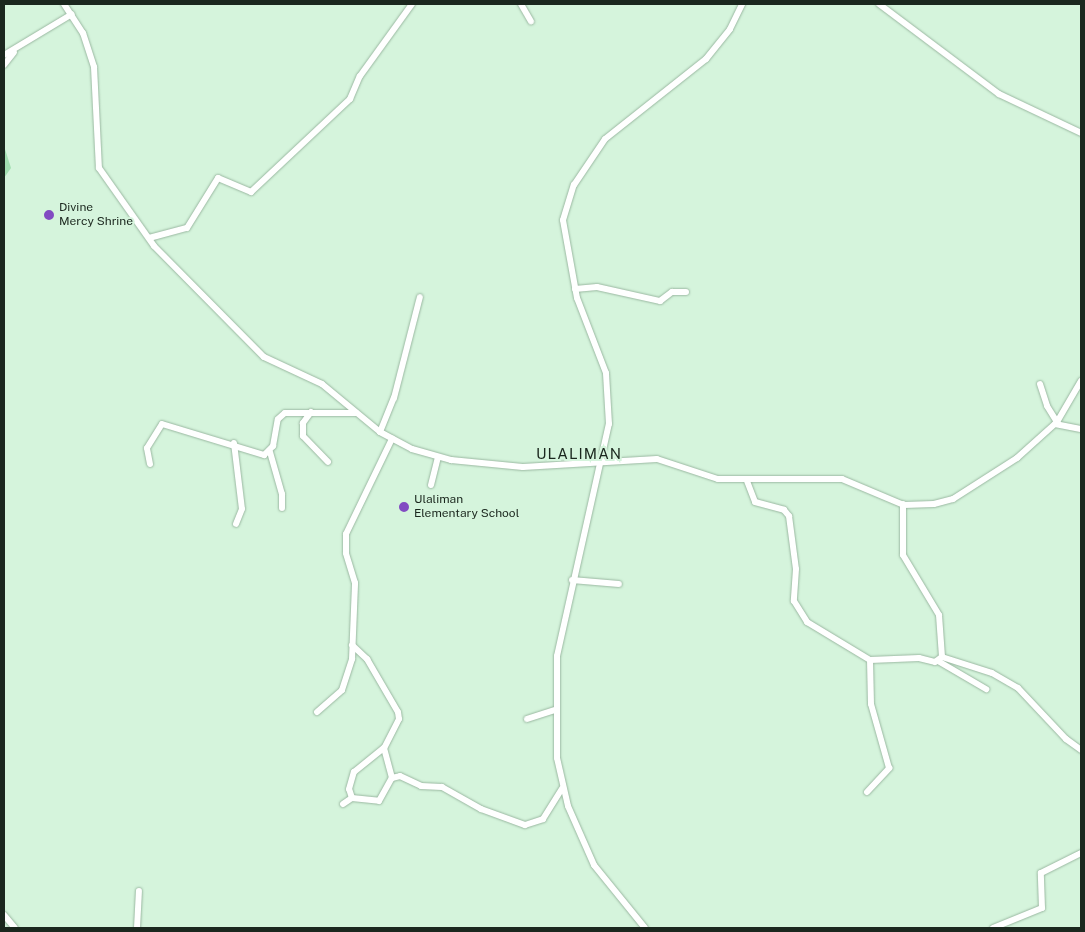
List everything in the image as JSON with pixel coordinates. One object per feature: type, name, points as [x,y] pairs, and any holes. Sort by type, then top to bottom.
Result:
[{"type":"street","points":[[64,4],[72,14],[94,67],[100,168],[166,261],[264,357],[322,384],[380,432],[392,439],[438,457],[523,467],[600,460],[657,459],[710,478],[746,481],[842,479],[903,504],[953,499],[1017,458],[1056,423],[1081,382]]},
{"type":"street","points":[[149,238],[187,228],[218,178],[251,192],[350,99],[360,76],[412,4]]},
{"type":"street","points":[[521,4],[531,21]]},
{"type":"street","points":[[645,928],[598,872],[562,789],[555,710],[556,656],[609,424],[606,374],[575,289],[564,220],[574,185],[612,131],[712,52],[742,4]]},
{"type":"street","points":[[879,4],[999,94],[1081,133]]},
{"type":"street","points":[[4,56],[72,14]]},
{"type":"street","points":[[4,64],[14,51]]},
{"type":"street","points":[[575,289],[597,287],[660,301],[672,292],[686,292]]},
{"type":"street","points":[[380,432],[394,398],[420,297]]},
{"type":"street","points":[[1040,384],[1046,406],[1056,423],[1081,429]]},
{"type":"street","points":[[282,508],[282,494],[270,452],[280,416],[311,412],[356,413]]},
{"type":"street","points":[[311,412],[303,422],[303,436],[328,462]]},
{"type":"street","points":[[150,464],[147,448],[162,424],[234,443],[261,454],[270,452]]},
{"type":"street","points":[[317,712],[342,690],[352,645],[355,582],[346,553],[346,534],[392,439]]},
{"type":"street","points":[[234,443],[242,509],[236,524]]},
{"type":"street","points":[[431,485],[438,457]]},
{"type":"street","points":[[746,481],[755,502],[784,510],[789,516],[796,569],[794,601],[800,615],[870,660],[940,659],[992,673],[1018,688],[1066,739],[1081,750]]},
{"type":"street","points":[[903,504],[904,554],[937,610],[940,659]]},
{"type":"street","points":[[572,580],[619,584]]},
{"type":"street","points":[[352,645],[367,659],[398,712],[400,719],[384,748],[354,772],[349,789],[352,798]]},
{"type":"street","points":[[940,659],[986,689]]},
{"type":"street","points":[[867,792],[889,768],[871,704],[870,660]]},
{"type":"street","points":[[527,718],[555,710]]},
{"type":"street","points":[[343,804],[352,798],[379,801],[392,778],[384,748]]},
{"type":"street","points":[[392,778],[400,776],[420,786],[442,787],[481,809],[526,825],[543,819],[562,789]]},
{"type":"street","points":[[994,928],[1042,908],[1041,873],[1081,852]]},
{"type":"street","points":[[137,928],[139,891]]},
{"type":"street","points":[[4,916],[15,928]]},
{"type":"building","points":[[4,146],[11,168],[4,178]]},
{"type":"place","name":"Divine Mercy Shrine","points":[[49,215]]},
{"type":"place","name":"Ulaliman Elementary School","points":[[404,507]]},
{"type":"district","name":"ULALIMAN","points":[[579,454]]}]
